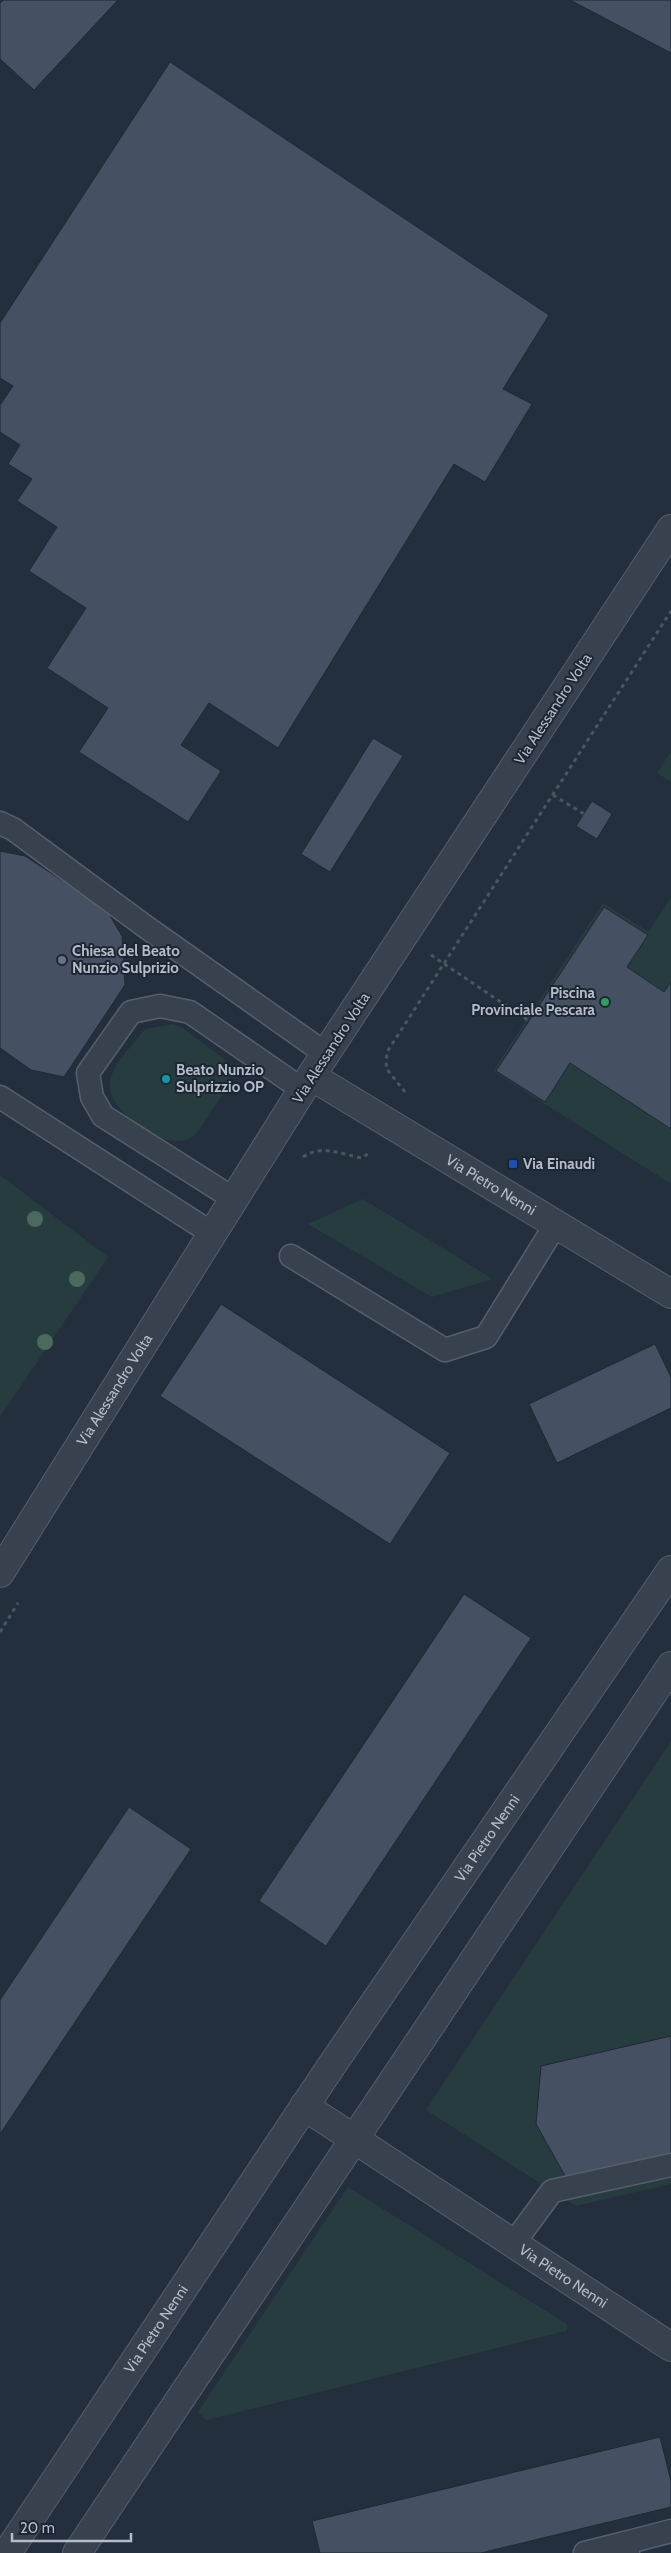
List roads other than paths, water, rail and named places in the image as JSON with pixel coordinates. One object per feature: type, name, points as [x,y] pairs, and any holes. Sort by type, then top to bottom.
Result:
[{"type":"street","name":"Via Alessandro Volta","points":[[0,1573],[307,1083],[671,529]]},
{"type":"street","name":"Via Pietro Nenni","points":[[307,1083],[556,1224],[671,1294]]},
{"type":"street","name":"Via Pietro Nenni","points":[[7,2553],[304,2106],[671,1570]]},
{"type":"street","points":[[77,2553],[671,1666]]},
{"type":"street","name":"Via Pietro Nenni","points":[[304,2106],[671,2347]]},
{"type":"lane","points":[[0,823],[12,829],[146,927],[326,1054]]},
{"type":"lane","points":[[234,1200],[103,1116],[92,1097],[88,1073],[131,1012],[160,1006],[190,1012],[307,1083]]},
{"type":"lane","points":[[0,1097],[213,1234]]},
{"type":"lane","points":[[291,1256],[445,1350],[486,1337],[556,1224]]},
{"type":"lane","points":[[513,2244],[552,2191],[671,2165]]},
{"type":"lane","points":[[585,2553],[627,2548],[671,2531]]},
{"type":"place","name":"Chiesa del Beato Nunzio Sulprizio","points":[[62,960]]},
{"type":"place","name":"Piscina Provinciale Pescara","points":[[605,1002]]},
{"type":"place","name":"Beato Nunzio Sulprizzio OP","points":[[166,1079]]},
{"type":"place","name":"Via Einaudi","points":[[513,1164]]}]
